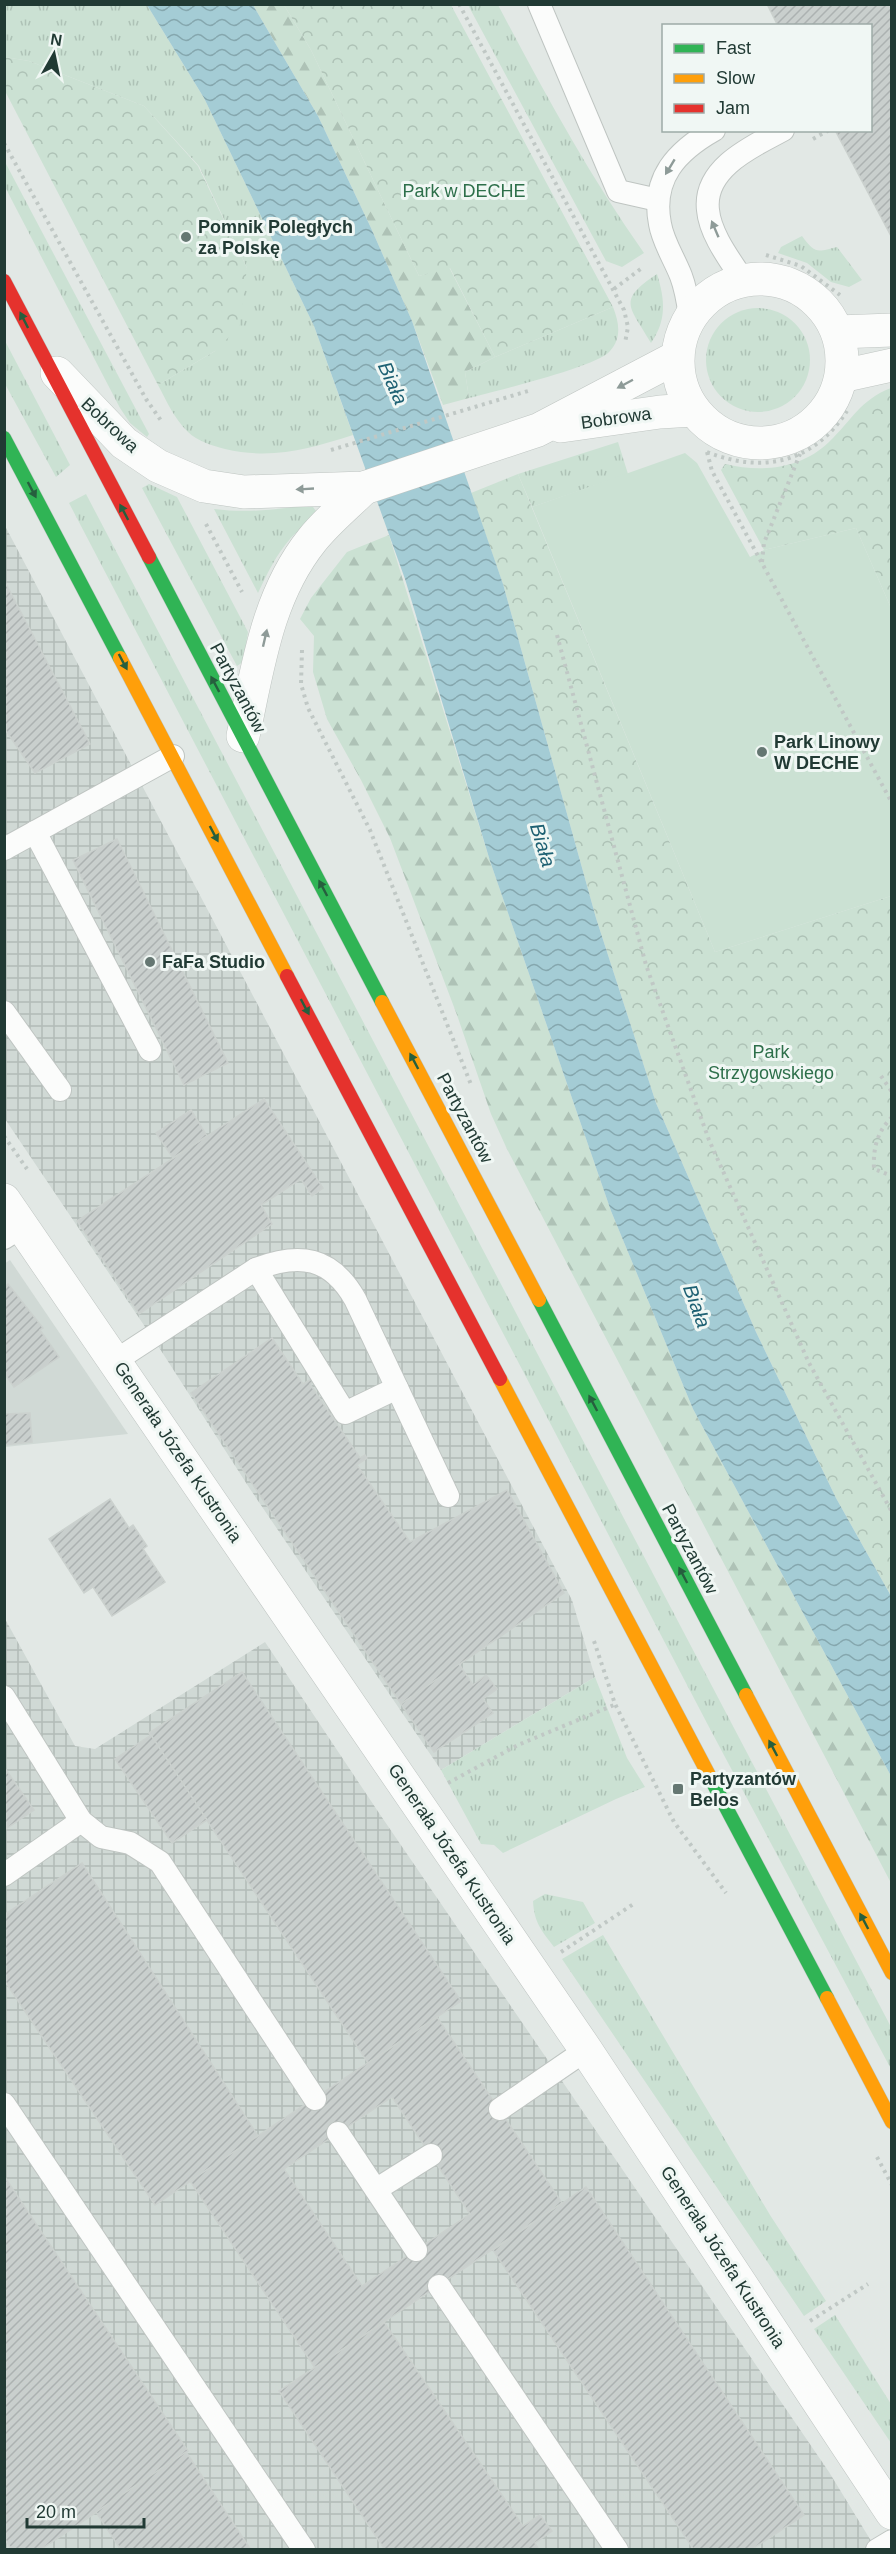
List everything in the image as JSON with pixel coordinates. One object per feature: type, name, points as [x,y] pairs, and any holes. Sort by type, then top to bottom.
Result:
[{"type":"main road","name":"Partyzantów","points":[[4,281],[891,1972]]},
{"type":"main road","points":[[4,438],[891,2122]]},
{"type":"street","points":[[772,279],[800,288],[822,307],[838,332],[843,354],[842,376],[833,401],[816,423],[793,437],[766,444],[739,441],[714,430],[693,410],[680,385],[677,357],[681,336],[690,317],[712,293],[743,280],[772,279]]},
{"type":"street","points":[[838,332],[891,330]]},
{"type":"street","name":"Bobrowa","points":[[44,358],[124,443],[158,466],[204,486],[244,492],[364,488],[538,429],[677,357]]},
{"type":"street","points":[[842,376],[891,365]]},
{"type":"street","name":"Bobrowa","points":[[538,429],[660,412],[693,410]]},
{"type":"street","name":"Bobrowa","points":[[243,736],[269,618],[283,584],[313,539],[364,488]]},
{"type":"street","name":"Generała Józefa Kustronia","points":[[4,1200],[14,1232],[115,1361],[586,2050],[891,2513]]},
{"type":"lane","points":[[539,4],[618,191],[658,200]]},
{"type":"lane","points":[[690,317],[681,275],[660,224],[658,200],[664,176],[676,157],[692,142],[710,132]]},
{"type":"lane","points":[[743,280],[713,226],[707,209],[710,191],[717,175],[730,162],[780,132]]},
{"type":"lane","points":[[4,849],[173,756]]},
{"type":"lane","points":[[35,832],[150,1050]]},
{"type":"lane","points":[[4,1012],[60,1090]]},
{"type":"lane","points":[[115,1361],[256,1269],[273,1262],[295,1259],[320,1264],[336,1272],[344,1280],[355,1299],[448,1496]]},
{"type":"lane","points":[[256,1269],[345,1413],[397,1388]]},
{"type":"lane","points":[[4,1698],[81,1821],[101,1837],[130,1843],[160,1862],[315,2098]]},
{"type":"lane","points":[[4,1875],[81,1821]]},
{"type":"lane","points":[[500,2109],[586,2050]]},
{"type":"lane","points":[[4,2104],[304,2550]]},
{"type":"lane","points":[[338,2133],[416,2250]]},
{"type":"lane","points":[[377,2189],[431,2155]]},
{"type":"lane","points":[[439,2286],[617,2550]]},
{"type":"lane","points":[[877,2550],[891,2541]]},
{"type":"path","points":[[459,4],[624,310],[628,327],[623,350]]},
{"type":"path","points":[[812,139],[826,132]]},
{"type":"path","points":[[4,143],[146,399],[163,424]]},
{"type":"path","points":[[757,249],[764,254],[801,266],[843,296]]},
{"type":"path","points":[[321,453],[539,388]]},
{"type":"path","points":[[848,409],[826,438],[800,454],[775,462],[751,463],[728,460],[707,452],[712,471],[891,803]]},
{"type":"path","points":[[762,563],[764,543],[800,454]]},
{"type":"path","points":[[204,486],[198,507],[253,611],[292,626],[299,635],[302,645],[301,684],[308,708],[370,830],[473,1091]]},
{"type":"path","points":[[557,635],[646,965],[709,1140],[809,1363],[891,1512]]},
{"type":"path","points":[[881,1076],[891,1092]]},
{"type":"path","points":[[891,1117],[876,1140],[873,1150],[874,1169],[891,1176]]},
{"type":"path","points":[[439,1788],[518,1745],[615,1704]]},
{"type":"path","points":[[553,1958],[635,1903]]},
{"type":"path","points":[[804,2324],[868,2284]]},
{"type":"shaded area","points":[[4,524],[572,1600],[595,1677],[441,1770],[250,1489],[160,1349],[5,1119]]},
{"type":"shaded area","points":[[10,1260],[128,1434],[5,1447],[4,1264]]},
{"type":"shaded area","points":[[4,1617],[75,1746],[95,1749],[265,1642],[379,1813],[829,2472],[876,2549],[5,2549]]},
{"type":"green space","points":[[5,5],[147,5],[204,98],[314,326],[353,435],[306,448],[259,453],[210,445],[196,438],[183,427],[158,385],[215,351],[247,268],[199,166],[144,106],[29,61],[5,57]]},
{"type":"green space","points":[[253,5],[284,5],[311,50],[419,276],[449,267],[495,357],[465,372],[469,398],[443,405],[412,321],[318,116]]},
{"type":"green space","name":"Park w DECHE","points":[[284,5],[451,5],[613,307],[495,357],[450,268],[419,276],[311,50]]},
{"type":"green space","points":[[468,5],[498,5],[585,162],[644,253],[622,267],[606,261]]},
{"type":"green space","points":[[5,57],[29,61],[144,106],[198,166],[247,268],[239,327],[215,351],[158,385],[5,91]]},
{"type":"green space","points":[[5,162],[149,434],[147,437],[130,423],[120,408],[5,187]]},
{"type":"green space","points":[[802,236],[810,246],[817,250],[837,247],[862,280],[849,287],[831,282],[807,263],[778,253],[781,247]]},
{"type":"green space","points":[[657,274],[662,293],[663,310],[660,326],[651,343],[631,305],[636,291]]},
{"type":"green space","points":[[613,307],[617,318],[618,335],[614,346],[601,357],[567,371],[469,398],[465,372]]},
{"type":"green space","points":[[758,308],[778,312],[795,323],[806,340],[810,360],[806,380],[795,397],[778,408],[758,412],[738,408],[721,397],[710,380],[706,360],[710,340],[721,323],[738,312]]},
{"type":"green space","points":[[4,339],[70,465],[56,477],[5,384]]},
{"type":"green space","points":[[891,388],[891,608],[856,528],[764,550],[721,470],[725,464],[767,468],[794,463],[806,458],[829,442],[871,398]]},
{"type":"green space","points":[[618,442],[628,474],[532,507],[518,474]]},
{"type":"green space","name":"Park Linowy W DECHE","points":[[685,453],[697,463],[750,557],[764,550],[856,528],[891,608],[891,896],[715,952],[532,507]]},
{"type":"green space","name":"Park Strzygowskiego","points":[[518,474],[715,952],[891,896],[891,1596],[836,1498],[756,1332],[656,1103],[596,918],[503,584],[471,493]]},
{"type":"green space","points":[[149,484],[177,497],[248,632],[243,662],[237,666],[142,488]]},
{"type":"green space","points":[[86,494],[891,2027],[891,2069],[709,1727],[69,503]]},
{"type":"green space","points":[[306,505],[313,507],[316,511],[314,516],[285,545],[258,593],[214,509],[238,511]]},
{"type":"green space","points":[[389,535],[490,861],[611,1211],[693,1409],[891,1776],[891,1883],[507,1149],[491,1114],[457,1015],[390,838],[327,719],[313,672],[314,636],[300,619],[311,598],[347,552]]},
{"type":"green space","points":[[595,1677],[627,1758],[645,1787],[503,1853],[494,1845],[481,1844],[441,1770]]},
{"type":"green space","points":[[545,1894],[583,1902],[595,1923],[554,1947],[539,1926],[535,1915],[533,1901]]},
{"type":"green space","points":[[603,1935],[770,2215],[826,2301],[804,2316],[562,1959]]},
{"type":"green space","points":[[835,2315],[891,2404],[891,2443],[814,2329]]},
{"type":"water","name":"Biała","points":[[147,5],[253,5],[318,116],[412,321],[503,584],[596,918],[656,1103],[756,1332],[836,1498],[891,1596],[891,1776],[693,1409],[611,1211],[490,861],[405,579],[314,326],[204,98]]},
{"type":"building","points":[[767,4],[892,4],[892,238],[836,132],[872,132],[872,24],[777,24]]},
{"type":"building","points":[[4,580],[90,744],[35,773],[4,728]]},
{"type":"building","name":"FaFa Studio","points":[[117,839],[228,1063],[184,1085],[73,860]]},
{"type":"building","points":[[264,1099],[323,1188],[312,1196],[301,1179],[261,1205],[272,1224],[139,1314],[77,1221]]},
{"type":"building","points":[[191,1110],[207,1136],[173,1158],[156,1133]]},
{"type":"building","points":[[8,1284],[43,1328],[40,1330],[59,1357],[14,1387],[4,1373],[4,1287]]},
{"type":"building","points":[[272,1338],[303,1384],[313,1378],[310,1384],[360,1458],[365,1455],[367,1458],[357,1465],[410,1542],[507,1490],[564,1593],[401,1704],[191,1393]]},
{"type":"building","points":[[30,1413],[32,1442],[4,1445],[4,1414]]},
{"type":"building","points":[[110,1499],[129,1528],[133,1525],[147,1546],[143,1549],[165,1582],[112,1616],[93,1587],[84,1593],[49,1539]]},
{"type":"building","points":[[459,1664],[473,1685],[486,1675],[497,1689],[483,1699],[493,1713],[434,1752],[401,1704]]},
{"type":"building","points":[[242,1672],[461,2001],[368,2063],[149,1733]]},
{"type":"building","points":[[151,1735],[207,1820],[172,1843],[115,1759]]},
{"type":"building","points":[[4,1767],[34,1810],[4,1830]]},
{"type":"building","points":[[82,1863],[258,2136],[155,2205],[4,1980],[4,1915]]},
{"type":"building","points":[[437,2017],[562,2203],[315,2368],[190,2181]],"holes":[[[392,2097],[470,2214],[362,2286],[284,2169]]]},
{"type":"building","points":[[4,2176],[188,2451],[40,2550],[12,2550],[4,2538]]},
{"type":"building","points":[[586,2187],[804,2515],[751,2550],[694,2550],[493,2250]]},
{"type":"building","points":[[384,2322],[523,2526],[540,2515],[552,2531],[535,2543],[539,2550],[385,2550],[279,2391]]},
{"type":"building","points":[[186,2452],[251,2550],[121,2550],[96,2512]]},
{"type":"traffic: fast","points":[[4,438],[120,658]]},
{"type":"traffic: fast","points":[[149,557],[382,1002]]},
{"type":"traffic: fast","points":[[539,1300],[746,1695]]},
{"type":"traffic: fast","points":[[711,1779],[827,1998]]},
{"type":"traffic: slow","points":[[120,658],[287,976]]},
{"type":"traffic: slow","points":[[382,1002],[539,1300]]},
{"type":"traffic: slow","points":[[500,1379],[711,1779]]},
{"type":"traffic: slow","points":[[746,1695],[892,1973]]},
{"type":"traffic: slow","points":[[827,1998],[892,2122]]},
{"type":"traffic: jam","points":[[4,281],[149,557]]},
{"type":"traffic: jam","points":[[287,976],[500,1379]]},
{"type":"place","name":"Pomnik Poległych za Polskę","points":[[186,237]]},
{"type":"place","name":"Park Linowy W DECHE","points":[[762,752]]},
{"type":"place","name":"FaFa Studio","points":[[150,962]]},
{"type":"place","name":"Partyzantów Belos","points":[[678,1789]]}]
